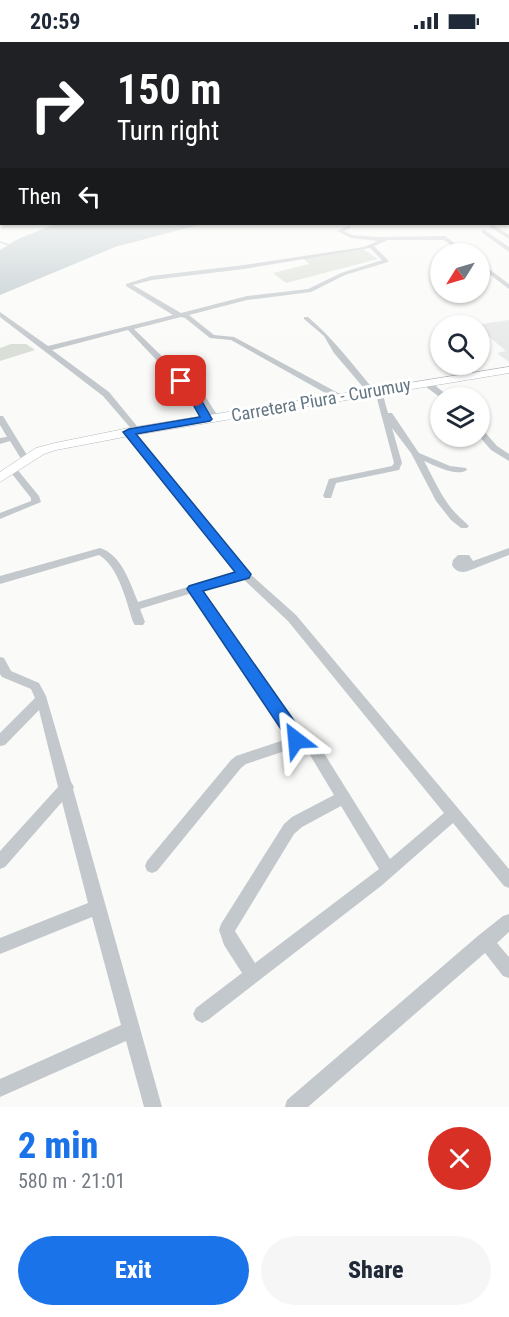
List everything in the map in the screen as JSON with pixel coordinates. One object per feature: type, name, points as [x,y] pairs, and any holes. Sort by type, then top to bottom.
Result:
[{"type":"main road","name":"Carretera Piura - Curumuy","points":[[0,478],[47,448],[133,431],[339,397],[377,394],[425,382],[509,370]]},
{"type":"street","points":[[339,397],[232,338],[212,336],[187,315],[176,314],[128,285],[151,278],[244,267],[367,247]]},
{"type":"street","points":[[46,349],[176,314],[247,298],[273,297],[316,289],[338,277],[386,261],[372,247]]},
{"type":"street","points":[[490,272],[508,286]]},
{"type":"street","points":[[0,314],[106,394],[244,574],[292,618],[509,881]]},
{"type":"street","points":[[306,318],[326,335],[337,351],[377,394],[402,438],[416,454],[446,511],[464,526]]},
{"type":"street","points":[[128,327],[169,368],[186,380],[211,418]]},
{"type":"street","points":[[425,382],[432,387]]},
{"type":"street","points":[[328,496],[332,482],[396,468],[399,459],[392,446],[377,394]]},
{"type":"street","points":[[0,418],[26,460]]},
{"type":"street","points":[[0,441],[13,438]]},
{"type":"street","points":[[490,443],[509,458]]},
{"type":"street","points":[[416,454],[448,468],[463,470]]},
{"type":"street","points":[[0,516],[36,502],[36,498],[13,470]]},
{"type":"street","points":[[0,580],[100,551],[109,556],[122,578],[139,622]]},
{"type":"street","points":[[468,563],[483,563],[509,551]]},
{"type":"street","points":[[134,607],[244,574]]},
{"type":"street","points":[[152,866],[236,764],[241,760],[292,743],[296,736],[194,589]]},
{"type":"street","points":[[0,661],[6,674],[35,686],[42,699],[153,1107]]},
{"type":"street","points":[[0,741],[42,699]]},
{"type":"street","points":[[312,746],[388,870]]},
{"type":"street","points":[[0,862],[67,787]]},
{"type":"street","points":[[253,975],[230,939],[227,930],[289,829],[297,822],[342,798]]},
{"type":"street","points":[[202,1014],[376,881],[453,814]]},
{"type":"street","points":[[0,946],[97,907]]},
{"type":"street","points":[[294,1107],[509,922]]},
{"type":"street","points":[[485,941],[509,970]]},
{"type":"street","points":[[0,1088],[132,1029]]},
{"type":"shaded area","points":[[5,247],[116,247],[0,295],[0,250]]},
{"type":"shaded area","points":[[363,249],[378,259],[286,283],[273,273],[309,264],[303,258]]},
{"type":"shaded area","points":[[509,320],[509,362],[497,353],[506,351],[490,337],[490,323]]},
{"type":"shaded area","points":[[11,344],[26,344],[35,350],[0,361],[0,348]]},
{"type":"route","points":[[181,381],[195,398],[207,419],[129,432],[244,574],[194,589],[296,736],[296,740]]}]
